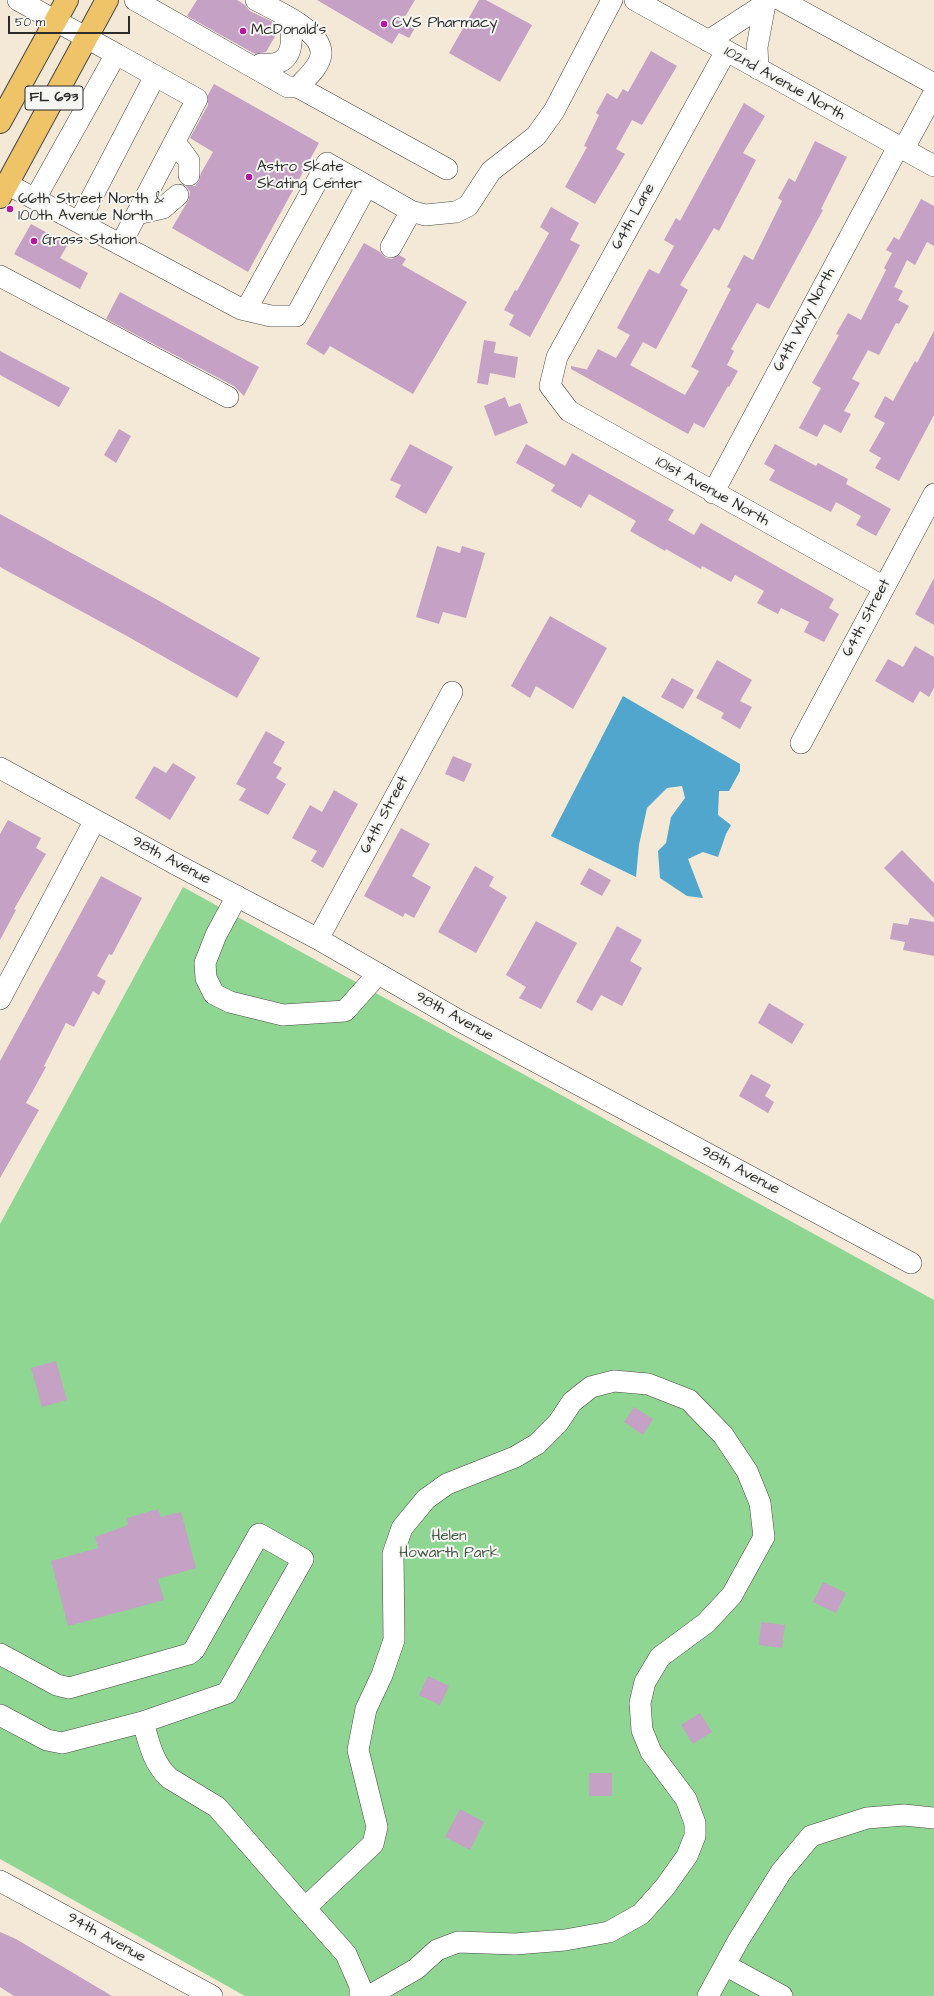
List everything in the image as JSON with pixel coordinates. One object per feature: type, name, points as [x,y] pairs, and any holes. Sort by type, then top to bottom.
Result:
[{"type":"main road","name":"FL 693","points":[[0,122],[67,0]]},
{"type":"main road","name":"FL 693","points":[[4,191],[108,0]]},
{"type":"street","points":[[18,0],[197,99],[121,244]]},
{"type":"street","points":[[135,0],[158,6],[217,46],[288,87],[298,86],[447,169]]},
{"type":"street","points":[[246,310],[327,163],[366,187],[411,211],[425,215],[456,212],[468,206],[491,171],[536,136],[554,111],[612,0]]},
{"type":"street","name":"102nd Avenue North","points":[[635,0],[934,166]]},
{"type":"street","points":[[217,46],[242,54],[274,72],[289,73],[301,69],[310,51],[300,32],[256,1]]},
{"type":"street","points":[[256,1],[309,30],[318,42],[321,54],[313,71],[298,86]]},
{"type":"street","points":[[717,46],[771,1]]},
{"type":"street","points":[[758,69],[757,47],[771,1]]},
{"type":"street","points":[[771,1],[934,84]]},
{"type":"street","name":"64th Lane","points":[[550,386],[557,357],[717,46]]},
{"type":"street","points":[[35,199],[116,54]]},
{"type":"street","points":[[79,222],[156,76]]},
{"type":"street","name":"64th Way North","points":[[713,493],[900,148],[934,93]]},
{"type":"street","points":[[175,142],[189,160],[189,175]]},
{"type":"street","points":[[4,191],[35,199],[241,309],[271,316],[296,316],[366,187]]},
{"type":"street","points":[[137,214],[162,208],[178,195]]},
{"type":"street","points":[[392,247],[411,211]]},
{"type":"street","points":[[0,276],[228,397]]},
{"type":"street","name":"101st Avenue North","points":[[550,386],[569,411],[713,493],[884,587]]},
{"type":"street","name":"64th Street","points":[[801,743],[934,494]]},
{"type":"street","name":"64th Street","points":[[318,939],[452,692]]},
{"type":"street","name":"98th Avenue","points":[[0,768],[318,939],[460,1021],[911,1263]]},
{"type":"street","points":[[0,999],[95,820]]},
{"type":"street","points":[[237,896],[216,935],[206,963],[206,978],[214,994],[230,1002],[283,1015],[345,1011],[378,974]]},
{"type":"street","points":[[305,1908],[373,1844],[377,1827],[358,1750],[366,1709],[382,1675],[394,1640],[393,1554],[402,1528],[426,1499],[447,1484],[515,1457],[537,1444],[558,1423],[572,1402],[591,1387],[614,1381],[648,1384],[689,1400],[723,1435],[747,1471],[760,1503],[764,1537],[732,1595],[706,1623],[660,1657],[645,1682],[640,1703],[642,1730],[651,1752],[686,1799],[695,1823],[695,1836],[687,1856],[665,1887],[641,1914],[609,1932],[566,1940],[515,1944],[458,1942],[437,1950],[416,1969],[369,1996]]},
{"type":"street","points":[[0,1654],[57,1685],[69,1688],[189,1654],[194,1650],[259,1534],[303,1559],[227,1693],[143,1722],[62,1743],[47,1740],[0,1715]]},
{"type":"street","points":[[143,1722],[154,1759],[162,1772],[169,1778],[197,1793],[217,1807],[346,1954],[360,1986],[360,1996]]},
{"type":"street","points":[[708,1996],[781,1872],[811,1836],[867,1818],[904,1815],[934,1818]]},
{"type":"street","name":"94th Avenue","points":[[0,1881],[212,1996]]},
{"type":"street","points":[[725,1965],[782,1996]]},
{"type":"green space","name":"Helen Howarth Park","points":[[183,887],[934,1300],[934,1996],[245,1996],[0,1859],[0,1224]]},
{"type":"water","points":[[623,696],[740,764],[740,771],[729,791],[719,791],[718,815],[731,825],[726,834],[718,857],[703,852],[688,859],[703,898],[687,896],[660,878],[658,851],[666,843],[671,817],[685,798],[682,786],[667,788],[647,808],[639,845],[636,877],[551,836]]},
{"type":"building","name":"McDonald's","points":[[197,0],[237,0],[245,5],[250,11],[273,22],[270,28],[277,33],[266,52],[255,54],[187,16]]},
{"type":"building","name":"CVS Pharmacy","points":[[317,0],[415,0],[403,20],[415,28],[409,38],[399,33],[392,44]]},
{"type":"building","points":[[479,0],[486,0],[532,25],[500,82],[449,53]]},
{"type":"building","points":[[651,51],[677,66],[642,125],[632,120],[616,149],[625,154],[595,204],[565,187],[587,147],[584,146],[599,115],[596,113],[607,93],[617,99],[623,89],[628,92]]},
{"type":"building","name":"Astro Skate Skating Center","points":[[214,84],[319,143],[248,272],[172,228],[189,199],[190,192],[186,186],[195,186],[199,181],[201,173],[213,152],[190,138],[208,105],[208,95]]},
{"type":"building","points":[[744,103],[765,116],[743,153],[756,160],[719,231],[714,228],[680,285],[688,290],[656,349],[643,342],[630,365],[685,395],[699,371],[691,367],[731,289],[727,287],[744,255],[753,260],[782,201],[778,198],[789,178],[795,182],[815,141],[847,157],[821,209],[823,210],[769,309],[757,303],[731,349],[734,351],[727,365],[738,371],[729,387],[728,386],[704,428],[694,423],[688,434],[571,369],[571,366],[589,370],[587,369],[598,349],[616,358],[630,335],[617,328],[649,269],[659,274],[674,246],[664,240],[676,218],[680,221]]},
{"type":"building","points":[[921,199],[934,206],[934,246],[927,242],[915,265],[907,260],[894,287],[903,291],[898,300],[909,306],[899,324],[896,323],[879,355],[868,350],[852,379],[860,383],[844,411],[851,414],[841,433],[824,424],[817,437],[799,428],[821,388],[812,383],[839,335],[836,334],[848,313],[861,320],[886,270],[884,268],[892,253],[886,250],[894,237],[899,240]]},
{"type":"building","points":[[551,207],[579,223],[570,240],[580,245],[530,337],[509,325],[514,315],[504,310],[515,290],[517,291],[549,233],[540,227]]},
{"type":"building","points":[[31,224],[68,244],[60,258],[88,273],[80,289],[14,254]]},
{"type":"building","points":[[364,243],[380,252],[386,258],[392,259],[399,255],[406,259],[402,265],[467,302],[413,394],[330,346],[324,355],[306,344]]},
{"type":"building","points":[[120,292],[259,367],[244,396],[234,386],[106,319]]},
{"type":"building","points":[[934,331],[934,415],[899,481],[875,468],[881,458],[869,451],[885,423],[874,417],[885,396],[893,401],[915,361],[917,363]]},
{"type":"building","points":[[484,340],[496,342],[494,353],[518,357],[515,378],[490,373],[488,385],[477,383]]},
{"type":"building","points":[[0,351],[70,388],[59,407],[0,375]]},
{"type":"building","points":[[505,397],[509,407],[520,403],[528,423],[495,436],[484,406]]},
{"type":"building","points":[[119,429],[131,436],[116,463],[104,455]]},
{"type":"building","points":[[410,444],[453,467],[426,514],[395,497],[401,485],[390,480]]},
{"type":"building","points":[[526,444],[565,466],[572,453],[674,510],[668,520],[694,535],[701,523],[834,599],[829,608],[839,614],[824,642],[804,632],[809,622],[781,608],[778,614],[757,603],[764,591],[735,575],[731,582],[702,566],[701,569],[666,549],[665,551],[630,531],[636,521],[589,494],[581,508],[551,491],[555,485],[516,463]]},
{"type":"building","points":[[775,444],[816,466],[818,463],[848,479],[846,484],[891,509],[876,536],[856,525],[861,516],[836,502],[831,512],[769,480],[775,470],[764,464]]},
{"type":"building","points":[[0,514],[260,658],[237,698],[0,567]]},
{"type":"building","points":[[437,546],[460,553],[462,546],[485,553],[466,618],[443,612],[439,624],[416,617]]},
{"type":"building","points":[[934,578],[934,625],[915,614]]},
{"type":"building","points":[[550,616],[607,648],[573,709],[536,686],[530,698],[511,686]]},
{"type":"building","points":[[915,646],[934,657],[934,688],[929,697],[920,691],[913,703],[875,681],[888,659],[903,667]]},
{"type":"building","points":[[717,660],[752,680],[740,701],[752,707],[740,729],[721,718],[724,713],[696,698]]},
{"type":"building","points":[[672,678],[694,690],[683,709],[661,697]]},
{"type":"building","points":[[266,731],[285,742],[273,763],[282,768],[276,778],[286,784],[268,815],[239,800],[246,789],[236,784]]},
{"type":"building","points":[[453,756],[472,764],[464,782],[445,774]]},
{"type":"building","points":[[173,763],[196,777],[170,820],[135,798],[154,766],[166,773]]},
{"type":"building","points":[[334,790],[358,804],[323,868],[311,861],[317,851],[292,838],[310,805],[322,812]]},
{"type":"building","points":[[8,820],[41,838],[36,848],[46,854],[14,909],[16,910],[0,940],[0,834]]},
{"type":"building","points":[[401,828],[430,844],[412,876],[431,887],[414,918],[405,913],[403,917],[364,896]]},
{"type":"building","points":[[902,850],[934,883],[934,918],[884,868]]},
{"type":"building","points":[[475,866],[494,877],[489,886],[507,897],[476,953],[438,932]]},
{"type":"building","points":[[589,868],[611,880],[602,896],[580,884]]},
{"type":"building","points":[[101,876],[142,898],[112,955],[109,954],[97,976],[106,981],[99,995],[93,991],[74,1027],[66,1023],[44,1066],[46,1067],[26,1103],[39,1110],[0,1178],[0,1061]]},
{"type":"building","points":[[910,918],[934,922],[934,956],[903,950],[905,942],[890,939],[893,923],[908,925]]},
{"type":"building","points":[[536,921],[577,943],[541,1009],[519,998],[526,987],[506,975]]},
{"type":"building","points":[[617,926],[642,940],[630,961],[642,968],[622,1006],[601,995],[592,1011],[576,1002]]},
{"type":"building","points":[[769,1003],[804,1024],[792,1044],[758,1023]]},
{"type":"building","points":[[751,1074],[771,1085],[765,1096],[774,1102],[768,1113],[739,1096]]},
{"type":"building","points":[[56,1361],[67,1400],[42,1407],[31,1368]]},
{"type":"building","points":[[634,1407],[653,1419],[643,1435],[624,1422]]},
{"type":"building","points":[[158,1509],[161,1517],[181,1512],[196,1568],[158,1579],[164,1600],[68,1626],[51,1561],[98,1548],[95,1537],[128,1525],[127,1518]]},
{"type":"building","points":[[823,1582],[846,1593],[836,1613],[813,1602]]},
{"type":"building","points":[[761,1622],[785,1625],[782,1648],[759,1645]]},
{"type":"building","points":[[428,1676],[449,1686],[440,1705],[419,1695]]},
{"type":"building","points":[[700,1713],[712,1732],[693,1744],[681,1725]]},
{"type":"building","points":[[589,1773],[612,1773],[612,1796],[589,1796]]},
{"type":"building","points":[[460,1809],[484,1822],[470,1850],[445,1837]]},
{"type":"building","points":[[0,1932],[16,1939],[112,1996],[14,1996],[0,1987]]},
{"type":"place","name":"CVS Pharmacy","points":[[384,24]]},
{"type":"place","name":"McDonald's","points":[[243,31]]},
{"type":"place","name":"Astro Skate Skating Center","points":[[249,177]]},
{"type":"place","name":"66th Street North & 100th Avenue North","points":[[10,209]]},
{"type":"place","name":"Grass Station","points":[[34,241]]}]
